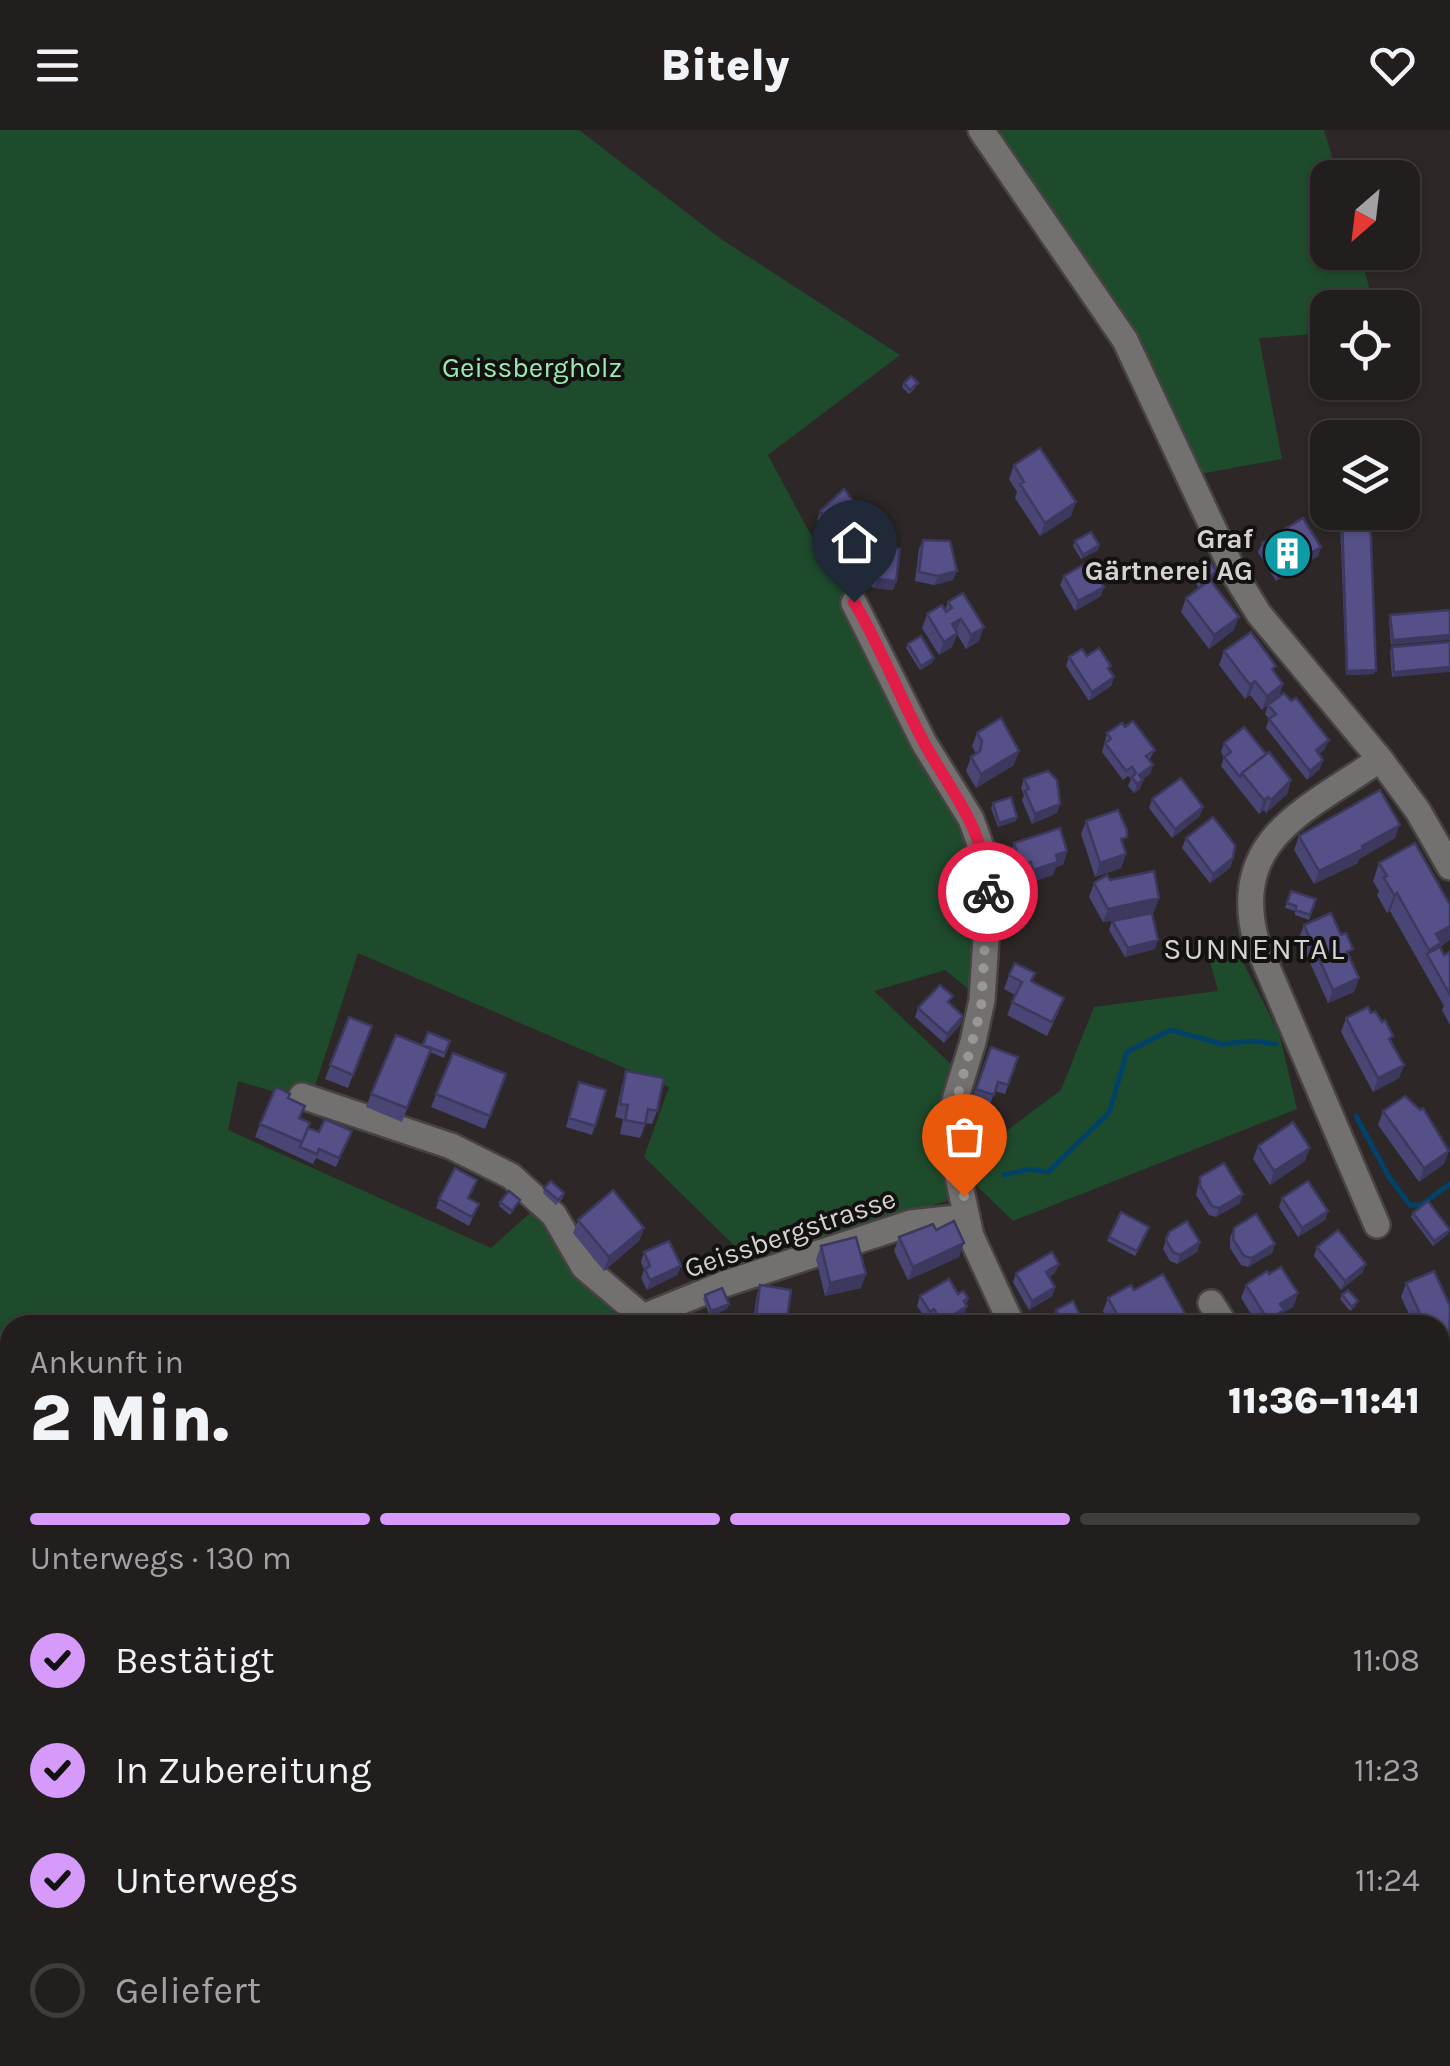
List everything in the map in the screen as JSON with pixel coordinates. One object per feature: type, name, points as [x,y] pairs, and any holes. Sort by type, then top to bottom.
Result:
[{"type":"street","points":[[981,130],[1125,340],[1235,575],[1259,614],[1380,759],[1418,811],[1450,867]]},
{"type":"street","points":[[854,602],[924,743],[971,819],[984,855],[988,908],[981,1009],[949,1128],[951,1151],[980,1258],[1007,1315]]},
{"type":"street","points":[[1377,1225],[1256,941],[1248,912],[1250,884],[1264,846],[1284,826],[1380,759]]},
{"type":"street","points":[[302,1096],[452,1146],[511,1176],[554,1215],[584,1267],[636,1315]]},
{"type":"street","name":"Geissbergstrasse","points":[[655,1315],[724,1284],[910,1223],[967,1216]]},
{"type":"green space","name":"Geissbergholz","points":[[0,130],[579,130],[721,239],[900,355],[768,455],[808,530],[854,603],[971,819],[982,1000],[945,970],[874,991],[958,1071],[939,1124],[949,1200],[753,1264],[644,1157],[669,1087],[358,953],[310,1102],[238,1081],[228,1130],[491,1248],[538,1206],[627,1315],[0,1315]]},
{"type":"green space","points":[[981,130],[1324,130],[1333,160],[1310,160],[1310,270],[1364,270],[1370,290],[1310,290],[1310,334],[1259,338],[1282,459],[1189,476],[1125,340]]},
{"type":"green space","points":[[1232,941],[1279,1033],[1297,1109],[1013,1221],[976,1185],[1001,1135],[1061,1090],[1094,1007],[1218,991],[1207,951]]},
{"type":"building","points":[[911,376],[918,383],[910,390],[904,383]]},
{"type":"building","points":[[1040,448],[1076,502],[1045,523],[1020,484],[1024,482],[1014,465]]},
{"type":"building","points":[[844,489],[855,503],[865,508],[849,536],[835,528],[820,511]]},
{"type":"building","name":"Graf Gärtnerei AG","points":[[1303,518],[1321,547],[1279,572],[1262,543]]},
{"type":"building","points":[[1342,530],[1371,530],[1376,670],[1347,671]]},
{"type":"building","points":[[1091,532],[1099,545],[1083,555],[1075,541]]},
{"type":"building","points":[[872,540],[900,549],[896,581],[878,579],[860,569]]},
{"type":"building","points":[[923,540],[950,541],[957,571],[938,576],[919,572]]},
{"type":"building","points":[[1090,561],[1104,587],[1078,601],[1064,576]]},
{"type":"building","points":[[1210,562],[1216,571],[1202,585],[1193,572]]},
{"type":"building","points":[[1210,580],[1239,617],[1214,635],[1186,598]]},
{"type":"building","points":[[963,593],[984,627],[971,635],[961,619],[952,624],[957,633],[944,642],[927,614],[942,605],[946,612],[952,608],[948,602]]},
{"type":"building","points":[[1450,610],[1450,635],[1393,640],[1390,615]]},
{"type":"building","points":[[1251,632],[1276,666],[1272,669],[1283,684],[1267,696],[1255,681],[1250,685],[1224,651]]},
{"type":"building","points":[[921,636],[934,658],[921,666],[908,644]]},
{"type":"building","points":[[1450,642],[1450,667],[1394,672],[1392,647]]},
{"type":"building","points":[[1099,648],[1114,677],[1092,692],[1069,657],[1082,649],[1087,656]]},
{"type":"building","points":[[1284,693],[1291,701],[1296,698],[1329,740],[1316,750],[1323,760],[1310,771],[1269,719],[1276,714],[1268,705]]},
{"type":"building","points":[[1001,718],[1019,751],[981,774],[971,757],[980,751],[982,741],[977,733]]},
{"type":"building","points":[[1133,721],[1155,750],[1146,756],[1153,765],[1139,775],[1143,780],[1137,784],[1132,767],[1126,771],[1105,743],[1111,739],[1107,733]]},
{"type":"building","points":[[1244,727],[1266,754],[1240,777],[1224,757],[1231,752],[1224,743]]},
{"type":"building","points":[[1269,752],[1291,780],[1271,800],[1264,800],[1242,773]]},
{"type":"building","points":[[1048,771],[1057,780],[1060,804],[1035,814],[1024,779]]},
{"type":"building","points":[[1181,778],[1203,807],[1175,829],[1152,799]]},
{"type":"building","points":[[1380,790],[1400,825],[1319,871],[1299,836]]},
{"type":"building","points":[[1011,797],[1017,817],[999,823],[993,803]]},
{"type":"building","points":[[1118,810],[1127,830],[1127,837],[1121,839],[1126,854],[1100,863],[1086,821]]},
{"type":"building","points":[[1213,817],[1235,845],[1233,858],[1213,874],[1186,838]]},
{"type":"building","points":[[1060,828],[1067,851],[1056,855],[1058,862],[1033,870],[1031,862],[1021,865],[1014,843]]},
{"type":"building","points":[[1415,843],[1450,905],[1450,926],[1436,934],[1441,943],[1429,950],[1397,893],[1394,895],[1384,878],[1387,876],[1379,863]]},
{"type":"building","points":[[1154,871],[1159,898],[1108,909],[1094,883],[1107,875],[1110,880]]},
{"type":"building","points":[[1291,891],[1316,899],[1310,915],[1287,903]]},
{"type":"building","points":[[1152,913],[1158,940],[1128,948],[1112,921]]},
{"type":"building","points":[[1331,913],[1353,949],[1347,952],[1359,978],[1333,990],[1304,925]]},
{"type":"building","points":[[1440,947],[1444,955],[1450,952],[1450,995],[1427,954]]},
{"type":"building","points":[[1015,963],[1035,973],[1031,981],[1064,998],[1052,1022],[1012,1002],[1022,982],[1009,975]]},
{"type":"building","points":[[940,985],[953,996],[948,1002],[963,1016],[947,1034],[918,1008]]},
{"type":"building","points":[[1368,1007],[1382,1022],[1385,1020],[1393,1036],[1389,1039],[1404,1065],[1378,1078],[1346,1018]]},
{"type":"building","points":[[349,1017],[372,1026],[353,1075],[330,1065]]},
{"type":"building","points":[[428,1032],[450,1041],[445,1053],[423,1045]]},
{"type":"building","points":[[396,1035],[431,1049],[407,1108],[371,1094]]},
{"type":"building","points":[[991,1047],[1018,1057],[1008,1085],[998,1082],[994,1095],[976,1089]]},
{"type":"building","points":[[453,1053],[506,1074],[490,1116],[436,1094]]},
{"type":"building","points":[[626,1071],[664,1078],[657,1111],[648,1109],[645,1124],[625,1120],[628,1105],[620,1104]]},
{"type":"building","points":[[579,1082],[606,1090],[595,1126],[569,1118]]},
{"type":"building","points":[[276,1087],[305,1106],[299,1118],[310,1123],[302,1142],[260,1124]]},
{"type":"building","points":[[1405,1096],[1420,1110],[1423,1108],[1449,1151],[1424,1168],[1383,1111]]},
{"type":"building","points":[[325,1119],[352,1131],[339,1158],[319,1149],[317,1154],[300,1147],[308,1128],[319,1132]]},
{"type":"building","points":[[1293,1122],[1310,1148],[1274,1171],[1258,1146]]},
{"type":"building","points":[[1224,1163],[1243,1194],[1219,1208],[1212,1206],[1200,1186],[1200,1177]]},
{"type":"building","points":[[455,1168],[477,1180],[468,1198],[479,1204],[472,1217],[439,1199]]},
{"type":"building","points":[[551,1181],[564,1193],[558,1200],[544,1188]]},
{"type":"building","points":[[1308,1181],[1328,1211],[1302,1228],[1282,1198]]},
{"type":"building","points":[[613,1190],[644,1228],[609,1257],[578,1220]]},
{"type":"building","points":[[509,1191],[520,1200],[512,1211],[500,1202]]},
{"type":"building","points":[[1428,1201],[1450,1230],[1434,1241],[1413,1213]]},
{"type":"building","points":[[1121,1212],[1149,1227],[1137,1251],[1109,1237]]},
{"type":"building","points":[[1256,1214],[1275,1244],[1252,1258],[1244,1256],[1233,1239],[1234,1228]]},
{"type":"building","points":[[954,1221],[964,1243],[913,1267],[899,1237],[933,1224],[936,1230]]},
{"type":"building","points":[[1187,1221],[1200,1242],[1180,1255],[1173,1252],[1166,1240],[1169,1232]]},
{"type":"building","points":[[1338,1230],[1366,1264],[1345,1281],[1317,1247]]},
{"type":"building","points":[[856,1237],[866,1274],[830,1283],[821,1246]]},
{"type":"building","points":[[669,1241],[681,1266],[650,1280],[644,1252]]},
{"type":"building","points":[[1052,1252],[1059,1264],[1046,1272],[1055,1287],[1032,1301],[1016,1273]]},
{"type":"building","points":[[1281,1267],[1298,1293],[1280,1304],[1284,1310],[1276,1315],[1265,1315],[1246,1285],[1267,1271],[1269,1274]]},
{"type":"building","points":[[1434,1271],[1450,1306],[1450,1315],[1420,1315],[1406,1283]]},
{"type":"building","points":[[1163,1274],[1186,1315],[1117,1315],[1108,1298],[1131,1285],[1134,1290]]},
{"type":"building","points":[[949,1279],[958,1294],[963,1291],[968,1298],[964,1301],[967,1306],[953,1315],[938,1315],[934,1309],[930,1312],[920,1296]]},
{"type":"building","points":[[760,1285],[791,1290],[787,1315],[756,1315]]},
{"type":"building","points":[[722,1288],[729,1304],[711,1311],[705,1295]]},
{"type":"building","points":[[1348,1290],[1358,1301],[1352,1307],[1342,1295]]},
{"type":"building","points":[[1073,1301],[1080,1315],[1058,1315],[1056,1310]]},
{"type":"waterway","points":[[1004,1175],[1030,1169],[1048,1172],[1109,1113],[1127,1052],[1170,1030],[1222,1044],[1276,1044]]},
{"type":"waterway","points":[[1356,1116],[1389,1177],[1410,1205],[1421,1205],[1450,1184]]},
{"type":"way so far","points":[[964,1196],[951,1151],[949,1128],[981,1009],[988,892]]},
{"type":"place","name":"Graf Gärtnerei AG","points":[[1288,554]]},
{"type":"district","name":"SUNNENTAL","points":[[1255,949]]},
{"type":"route","points":[[854,602],[924,743],[971,819],[984,855],[988,892]]}]
